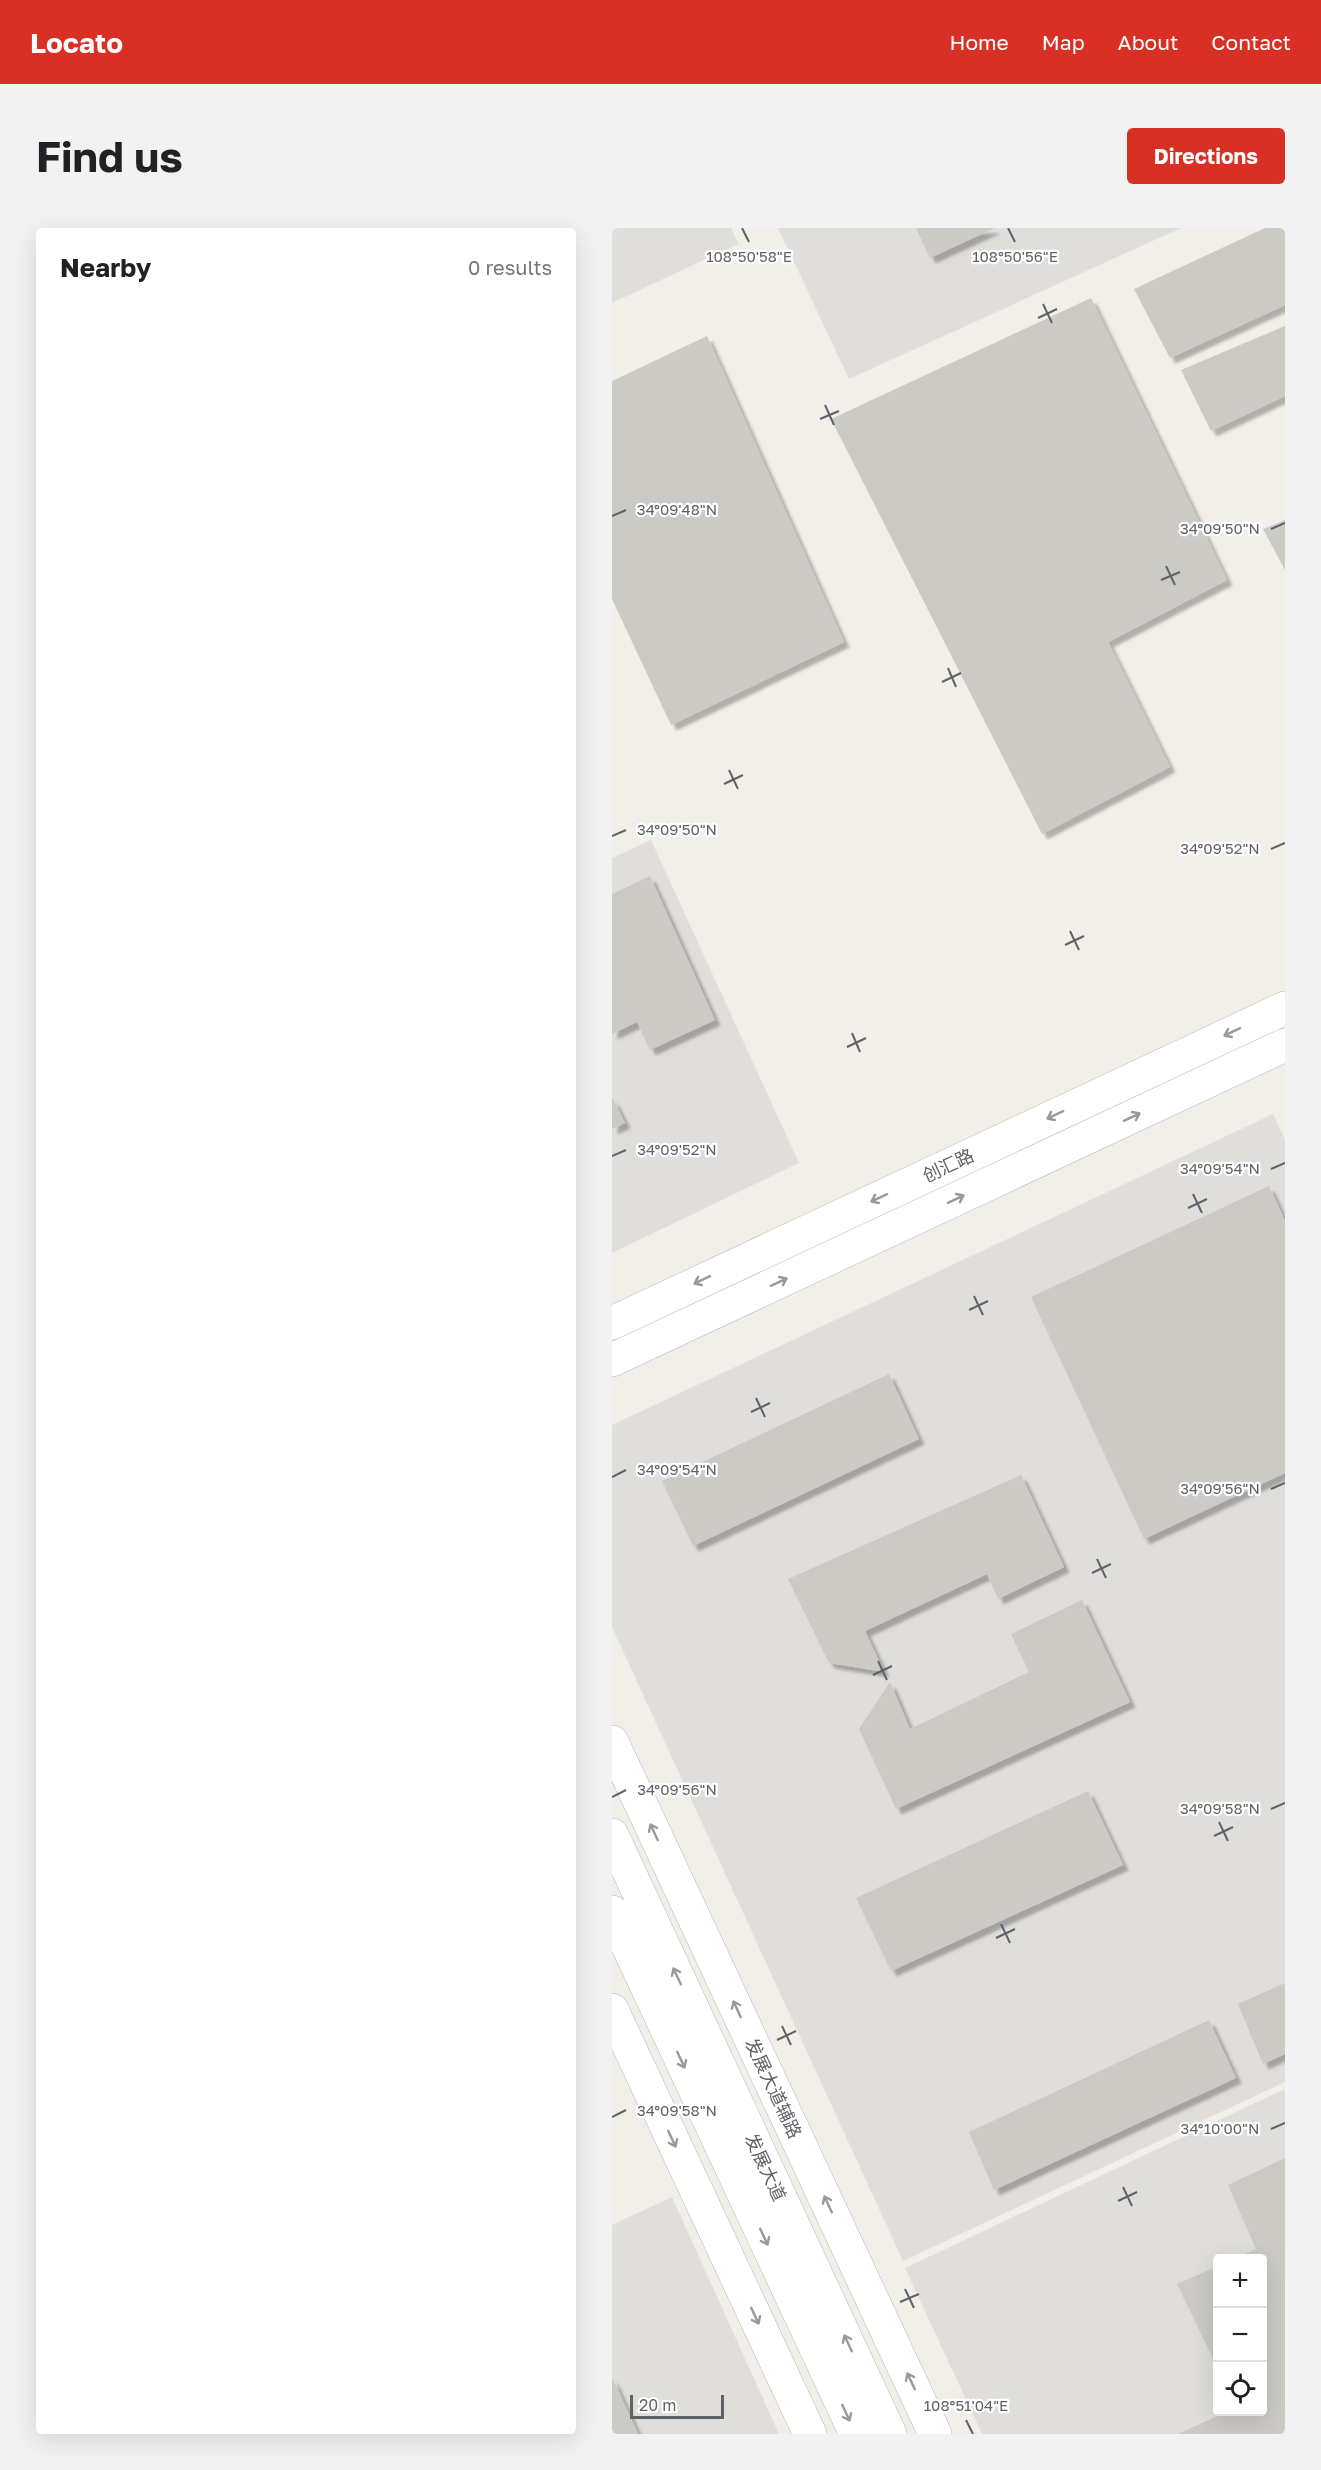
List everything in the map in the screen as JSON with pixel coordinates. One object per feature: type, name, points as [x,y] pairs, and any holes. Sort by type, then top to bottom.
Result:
[{"type":"street","name":"创汇路","points":[[612,1323],[1285,1008]]},
{"type":"street","name":"创汇路","points":[[612,1360],[1285,1045]]},
{"type":"street","name":"发展大道辅路","points":[[612,1742],[935,2434]]},
{"type":"street","name":"发展大道","points":[[612,1835],[891,2434]]},
{"type":"street","name":"发展大道","points":[[612,1912],[856,2434]]},
{"type":"street","points":[[612,2010],[810,2434]]},
{"type":"shaded area","points":[[612,228],[731,228],[738,244],[612,303]]},
{"type":"shaded area","points":[[778,228],[1181,228],[849,379]]},
{"type":"shaded area","points":[[651,840],[799,1163],[612,1253],[612,858]]},
{"type":"shaded area","points":[[1273,1114],[1285,1140],[1285,2082],[903,2261],[612,1627],[612,1425]]},
{"type":"shaded area","points":[[1285,2089],[1285,2434],[982,2434],[905,2268]]},
{"type":"shaded area","points":[[672,2197],[779,2434],[612,2434],[612,2225]]},
{"type":"building","points":[[916,228],[995,228],[930,258]]},
{"type":"building","points":[[1265,228],[1285,228],[1285,305],[1170,358],[1134,289]]},
{"type":"building","points":[[1091,298],[1227,580],[1108,642],[1170,767],[1042,834],[831,419]]},
{"type":"building","points":[[1285,326],[1285,396],[1211,431],[1181,370]]},
{"type":"building","points":[[707,336],[844,642],[671,725],[612,599],[612,381]]},
{"type":"building","points":[[1285,520],[1285,570],[1263,529]]},
{"type":"building","points":[[650,876],[715,1020],[650,1050],[637,1022],[612,1034],[612,894]]},
{"type":"building","points":[[612,1097],[625,1123],[612,1129]]},
{"type":"building","points":[[1269,1186],[1285,1221],[1285,1473],[1144,1539],[1031,1297]]},
{"type":"building","points":[[889,1374],[919,1439],[693,1546],[662,1481]]},
{"type":"building","points":[[1021,1475],[1064,1567],[998,1599],[987,1574],[865,1631],[884,1672],[829,1663],[788,1579]]},
{"type":"building","points":[[1082,1600],[1130,1702],[896,1809],[859,1729],[890,1682],[910,1729],[1029,1672],[1011,1634]]},
{"type":"building","points":[[1088,1791],[1123,1865],[891,1971],[856,1898]]},
{"type":"building","points":[[1285,1983],[1285,2054],[1263,2064],[1238,2004]]},
{"type":"building","points":[[1209,2020],[1236,2078],[994,2190],[969,2132]]},
{"type":"building","points":[[1285,2158],[1285,2434],[1178,2434],[1217,2416],[1267,2416],[1267,2254],[1244,2254],[1256,2249],[1228,2185]]},
{"type":"building","points":[[1213,2268],[1213,2359],[1177,2284]]},
{"type":"building","points":[[612,2377],[638,2434],[612,2434]]}]
